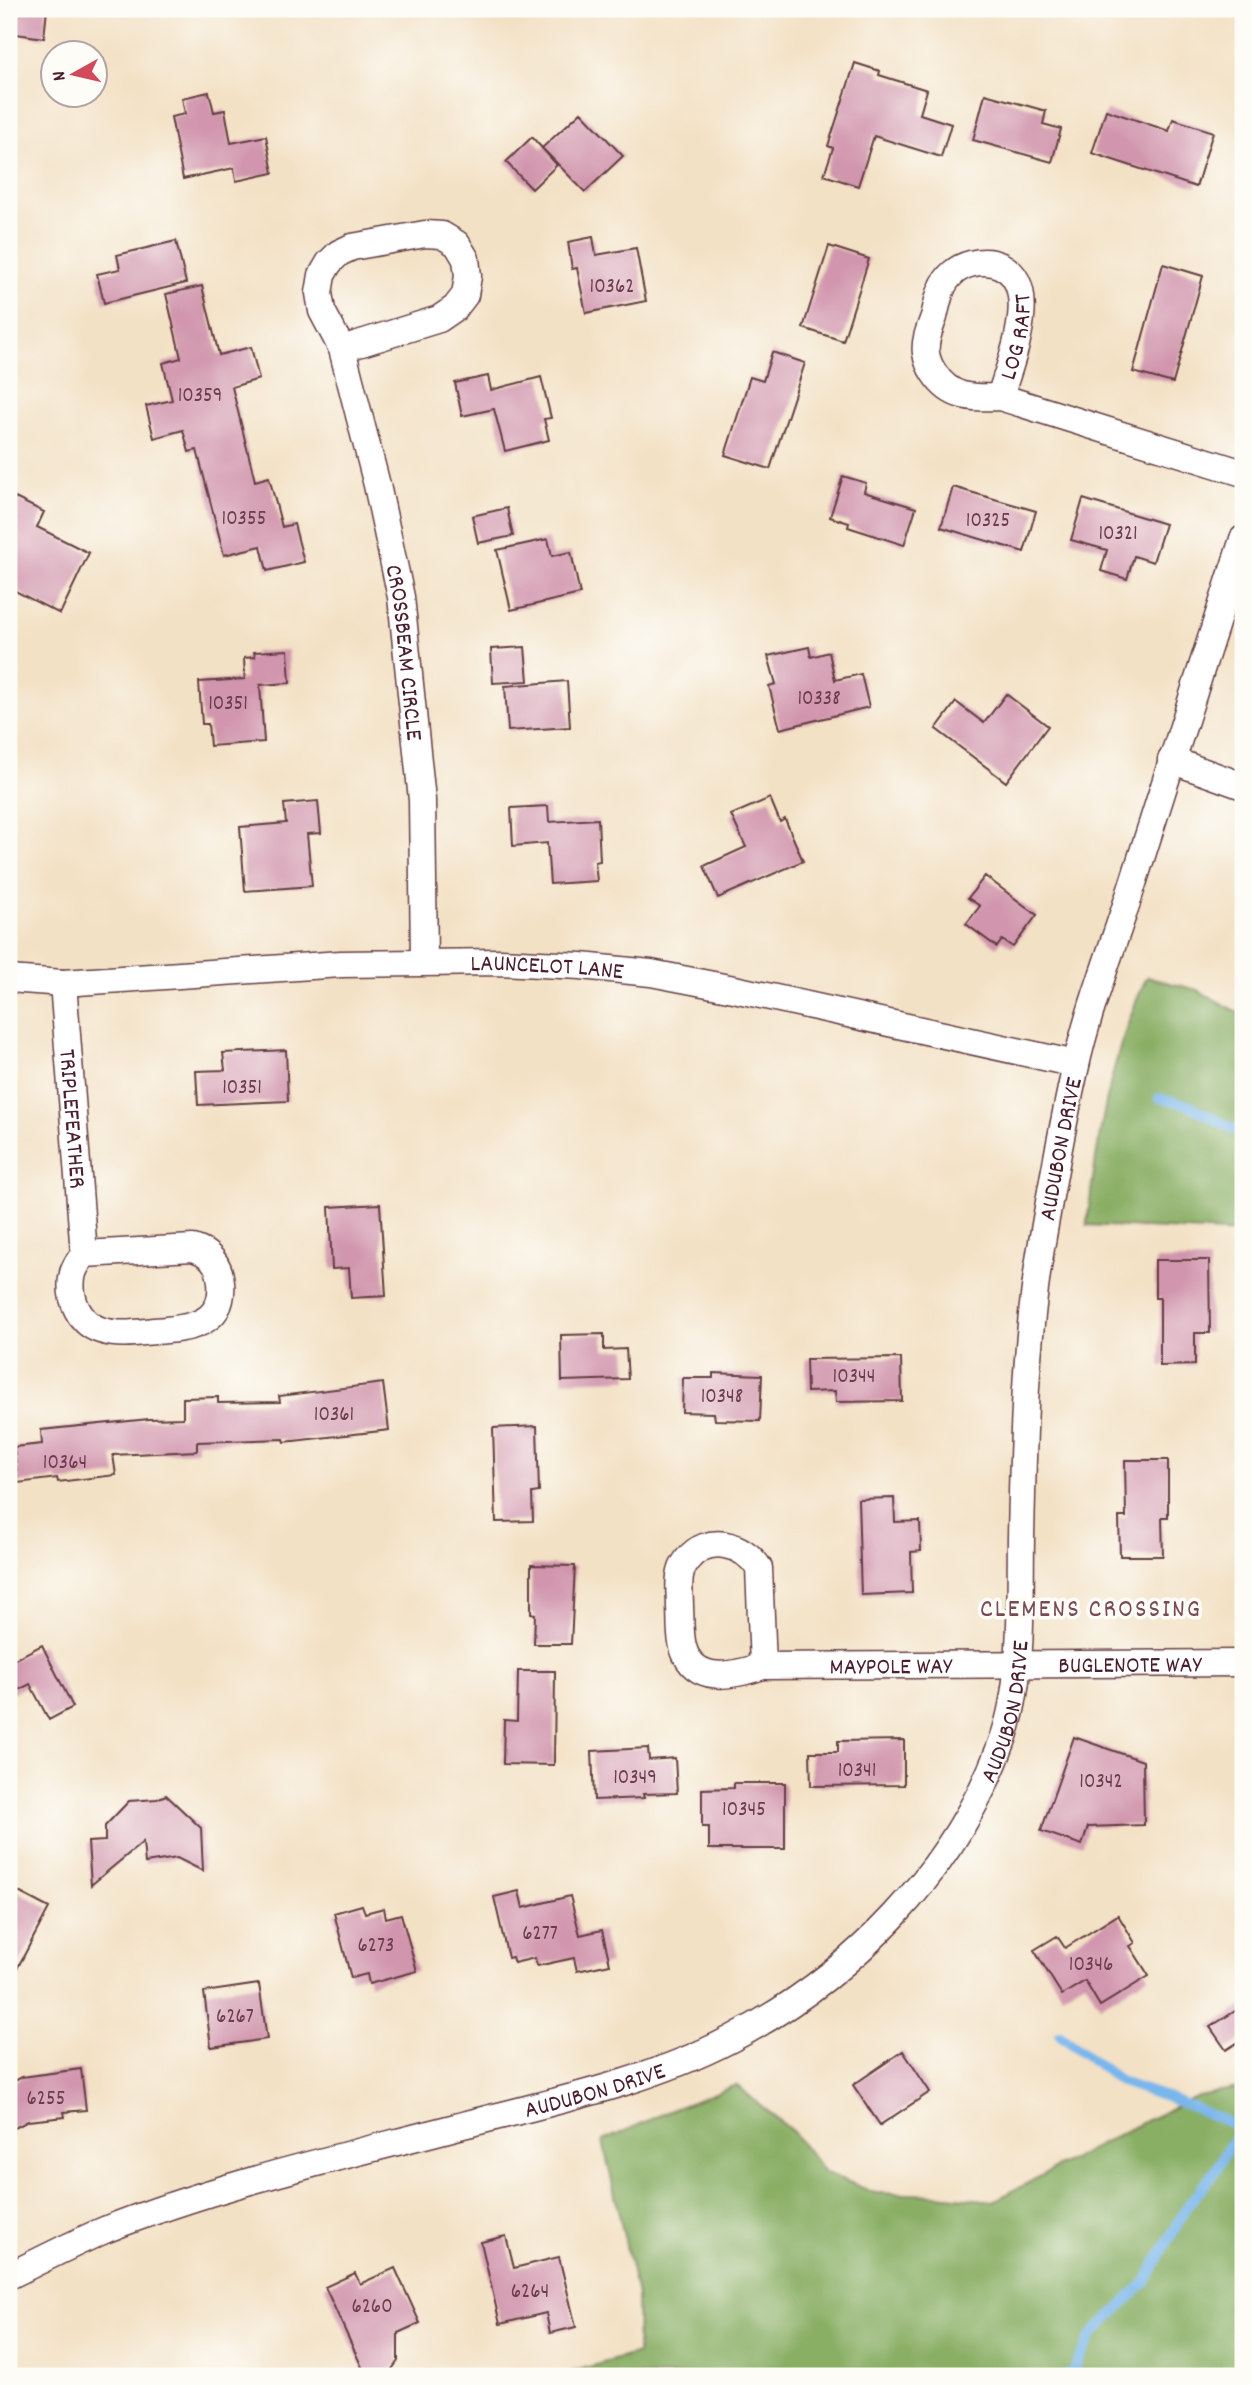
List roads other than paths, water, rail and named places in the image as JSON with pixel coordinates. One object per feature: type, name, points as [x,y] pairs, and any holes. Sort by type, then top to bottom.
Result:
[{"type":"street","name":"CROSSBEAM CIRCLE","points":[[342,349],[439,319],[455,308],[465,295],[468,275],[466,259],[457,244],[442,235],[425,234],[352,247],[339,253],[329,263],[321,275],[319,293],[322,311],[342,349],[377,485],[401,597],[422,800],[424,962]]},
{"type":"street","name":"LOG RAFT","points":[[1000,397],[1020,324],[1022,304],[1020,286],[1011,273],[1000,265],[986,261],[954,271],[943,284],[927,338],[925,352],[930,367],[950,392],[973,397],[1000,397],[1243,473]]},
{"type":"street","name":"AUDUBON DRIVE","points":[[9,2276],[103,2231],[181,2202],[261,2178],[602,2089],[668,2068],[728,2041],[778,2013],[862,1949],[885,1926],[953,1840],[981,1790],[1004,1737],[1018,1665],[1023,1440],[1030,1345],[1040,1253],[1076,1064],[1243,539]]},
{"type":"street","points":[[1171,760],[1243,786]]},
{"type":"street","name":"LAUNCELOT LANE","points":[[9,979],[63,983],[262,967],[424,962],[581,966],[651,973],[856,1014],[1076,1064]]},
{"type":"street","name":"TRIPLEFEATHER","points":[[63,983],[84,1254],[71,1279],[73,1298],[78,1311],[85,1322],[97,1329],[126,1334],[196,1326],[210,1317],[218,1305],[222,1290],[220,1275],[215,1262],[206,1252],[193,1248],[84,1254]]},
{"type":"street","name":"MAYPOLE WAY","points":[[763,1666],[759,1567],[752,1557],[738,1547],[723,1544],[706,1546],[686,1561],[680,1574],[681,1640],[686,1655],[695,1666],[708,1674],[722,1676],[763,1666],[1018,1665]]},
{"type":"street","name":"BUGLENOTE WAY","points":[[1018,1665],[1243,1662]]},
{"type":"waterway","points":[[1159,1098],[1188,1105],[1243,1134]]},
{"type":"waterway","points":[[1060,2035],[1121,2082],[1180,2102],[1242,2128]]},
{"type":"waterway","points":[[1065,2376],[1073,2371],[1092,2335],[1146,2281],[1188,2205],[1217,2169],[1230,2144],[1243,2128]]},
{"type":"district","name":"CLEMENS CROSSING","points":[[1091,1607]]}]
